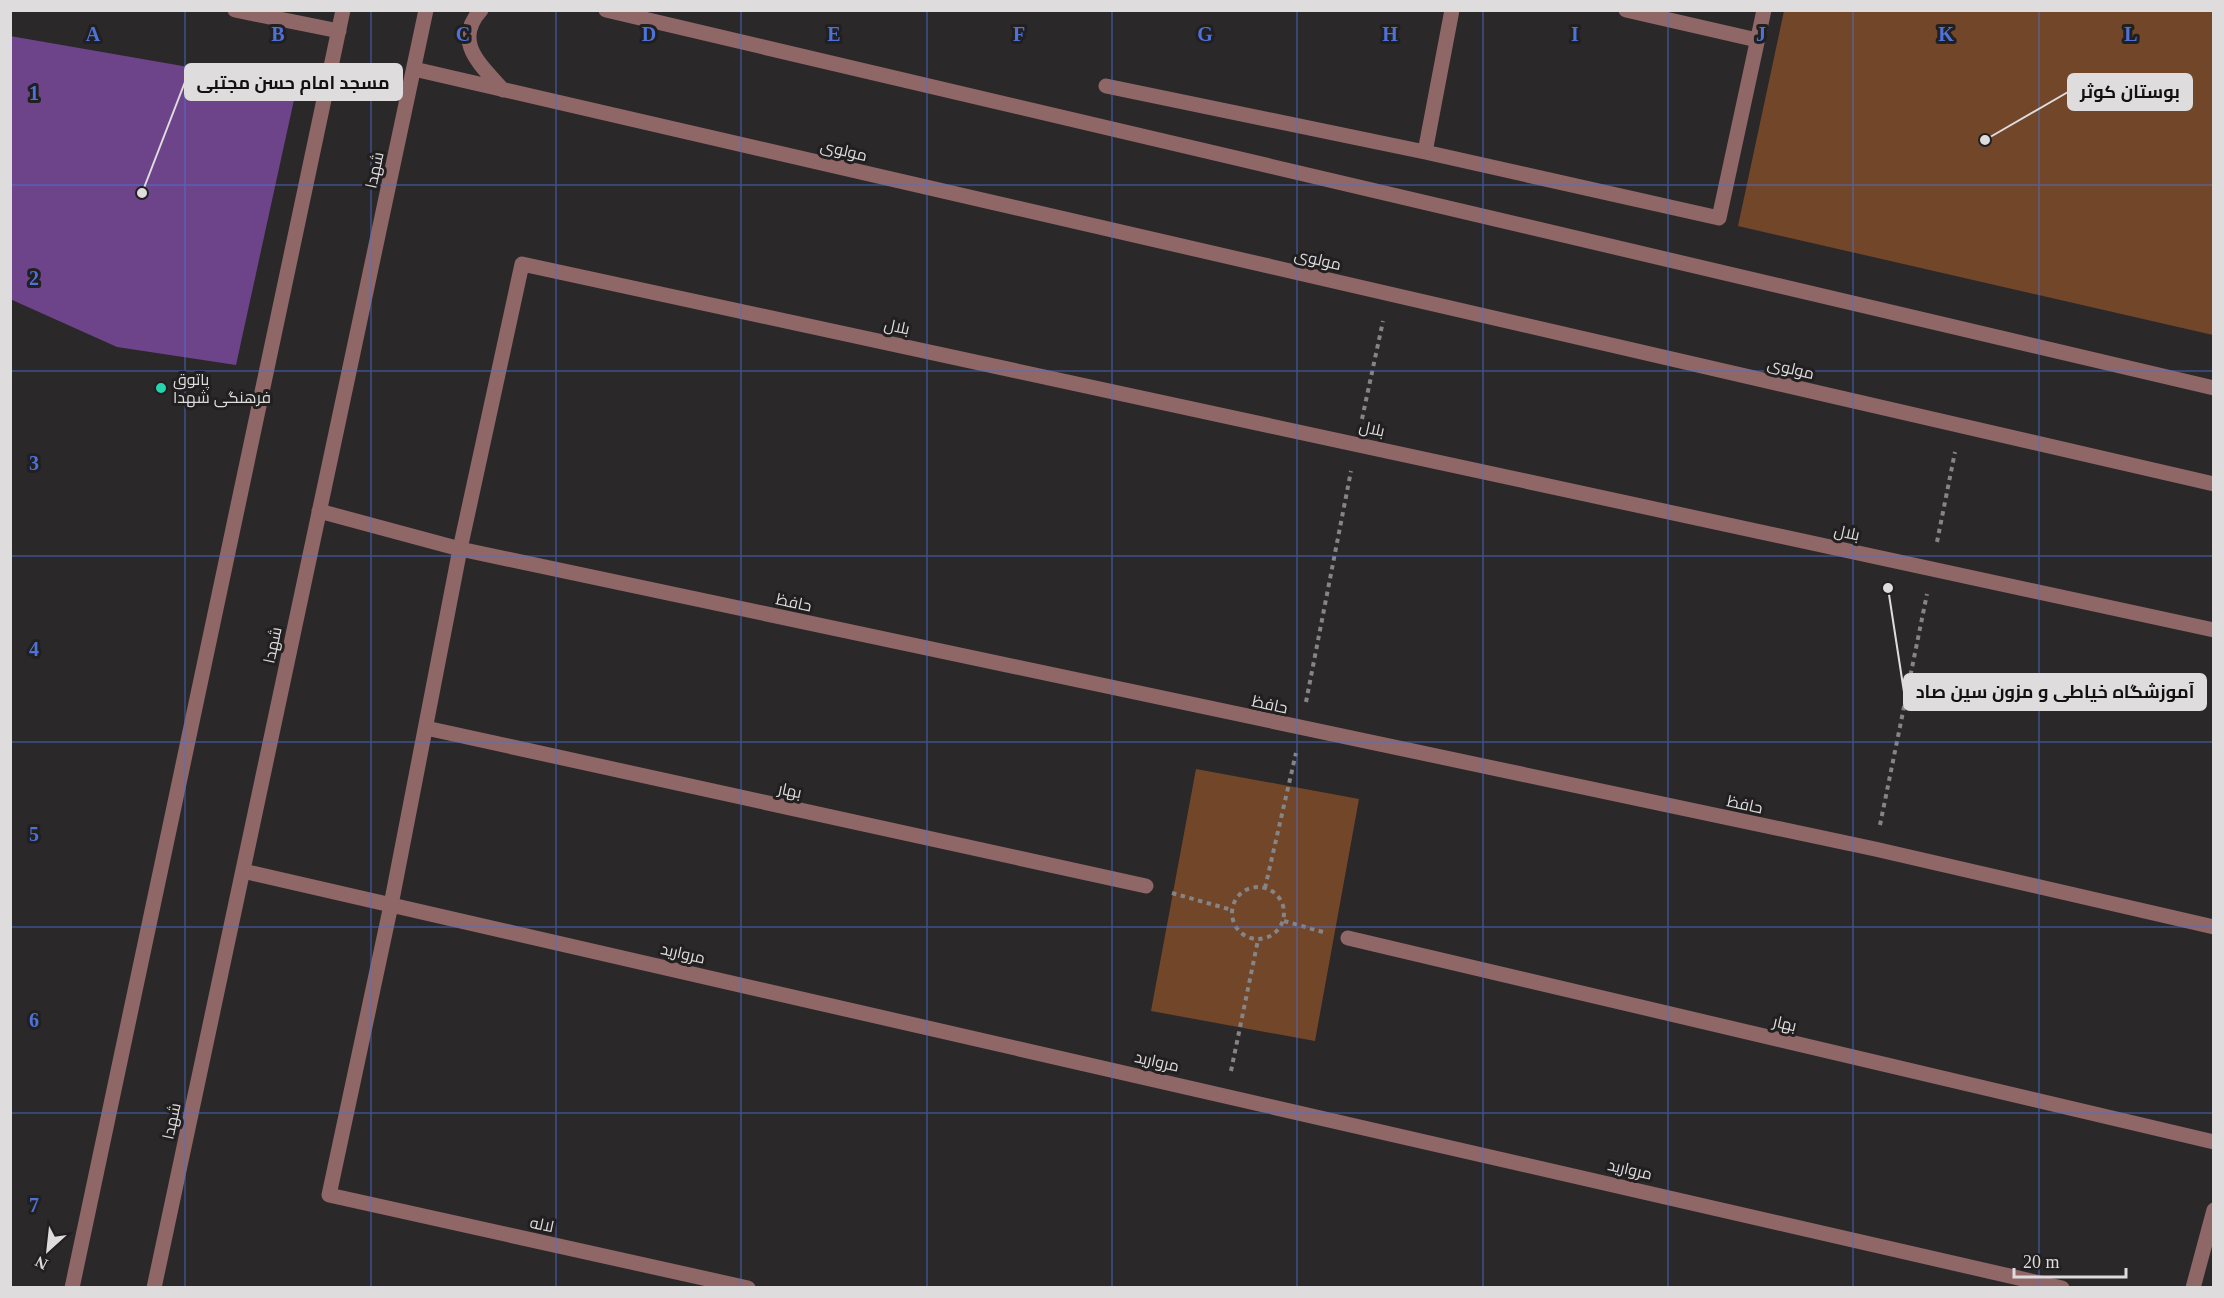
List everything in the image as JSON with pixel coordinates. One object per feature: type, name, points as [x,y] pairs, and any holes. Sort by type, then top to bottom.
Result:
[{"type":"street","points":[[235,10],[339,31]]},
{"type":"street","points":[[72,1287],[343,10]]},
{"type":"street","name":"شهدا","points":[[154,1287],[426,10]]},
{"type":"street","points":[[482,10],[473,20],[468,41],[475,58],[503,90]]},
{"type":"street","points":[[606,10],[2214,388]]},
{"type":"street","points":[[1425,152],[1452,10]]},
{"type":"street","points":[[1626,10],[1758,40]]},
{"type":"street","points":[[1106,86],[1425,152],[1719,218],[1764,10]]},
{"type":"street","name":"مولوی","points":[[414,69],[2214,484]]},
{"type":"street","name":"بلال","points":[[460,549],[522,264],[2214,630]]},
{"type":"street","name":"حافظ","points":[[319,511],[460,549],[1875,849],[2214,927]]},
{"type":"street","points":[[391,905],[460,549]]},
{"type":"street","name":"بهار","points":[[426,728],[1146,886]]},
{"type":"street","name":"مروارید","points":[[243,871],[2062,1287]]},
{"type":"street","name":"لاله","points":[[391,905],[329,1195],[748,1287]]},
{"type":"street","name":"بهار","points":[[1348,938],[2214,1142]]},
{"type":"street","points":[[2193,1287],[2214,1210]]},
{"type":"path","points":[[1265,888],[1301,729],[1345,500],[1389,294]]},
{"type":"path","points":[[1875,849],[1960,425]]},
{"type":"path","points":[[1146,886],[1232,910]]},
{"type":"path","points":[[1265,888],[1279,897],[1283,905],[1284,921],[1274,934],[1258,940],[1242,934],[1236,928],[1232,919],[1232,910],[1235,901],[1247,889],[1265,888]]},
{"type":"path","points":[[1284,921],[1348,938]]},
{"type":"path","points":[[1226,1095],[1258,940]]},
{"type":"shaded area","points":[[1784,11],[2213,11],[2213,335],[1738,226]]},
{"type":"shaded area","points":[[1196,769],[1359,799],[1315,1041],[1151,1011]]},
{"type":"building","points":[[10,36],[297,86],[236,365],[117,347],[10,299]]},
{"type":"place","name":"بوستان کوثر","points":[[1985,140]]},
{"type":"place","name":"مسجد امام حسن مجتبی","points":[[142,193]]},
{"type":"place","name":"پاتوق فرهنگی شهدا","points":[[161,388]]},
{"type":"place","name":"آموزشگاه خیاطی و مزون سین صاد","points":[[1888,588]]}]
